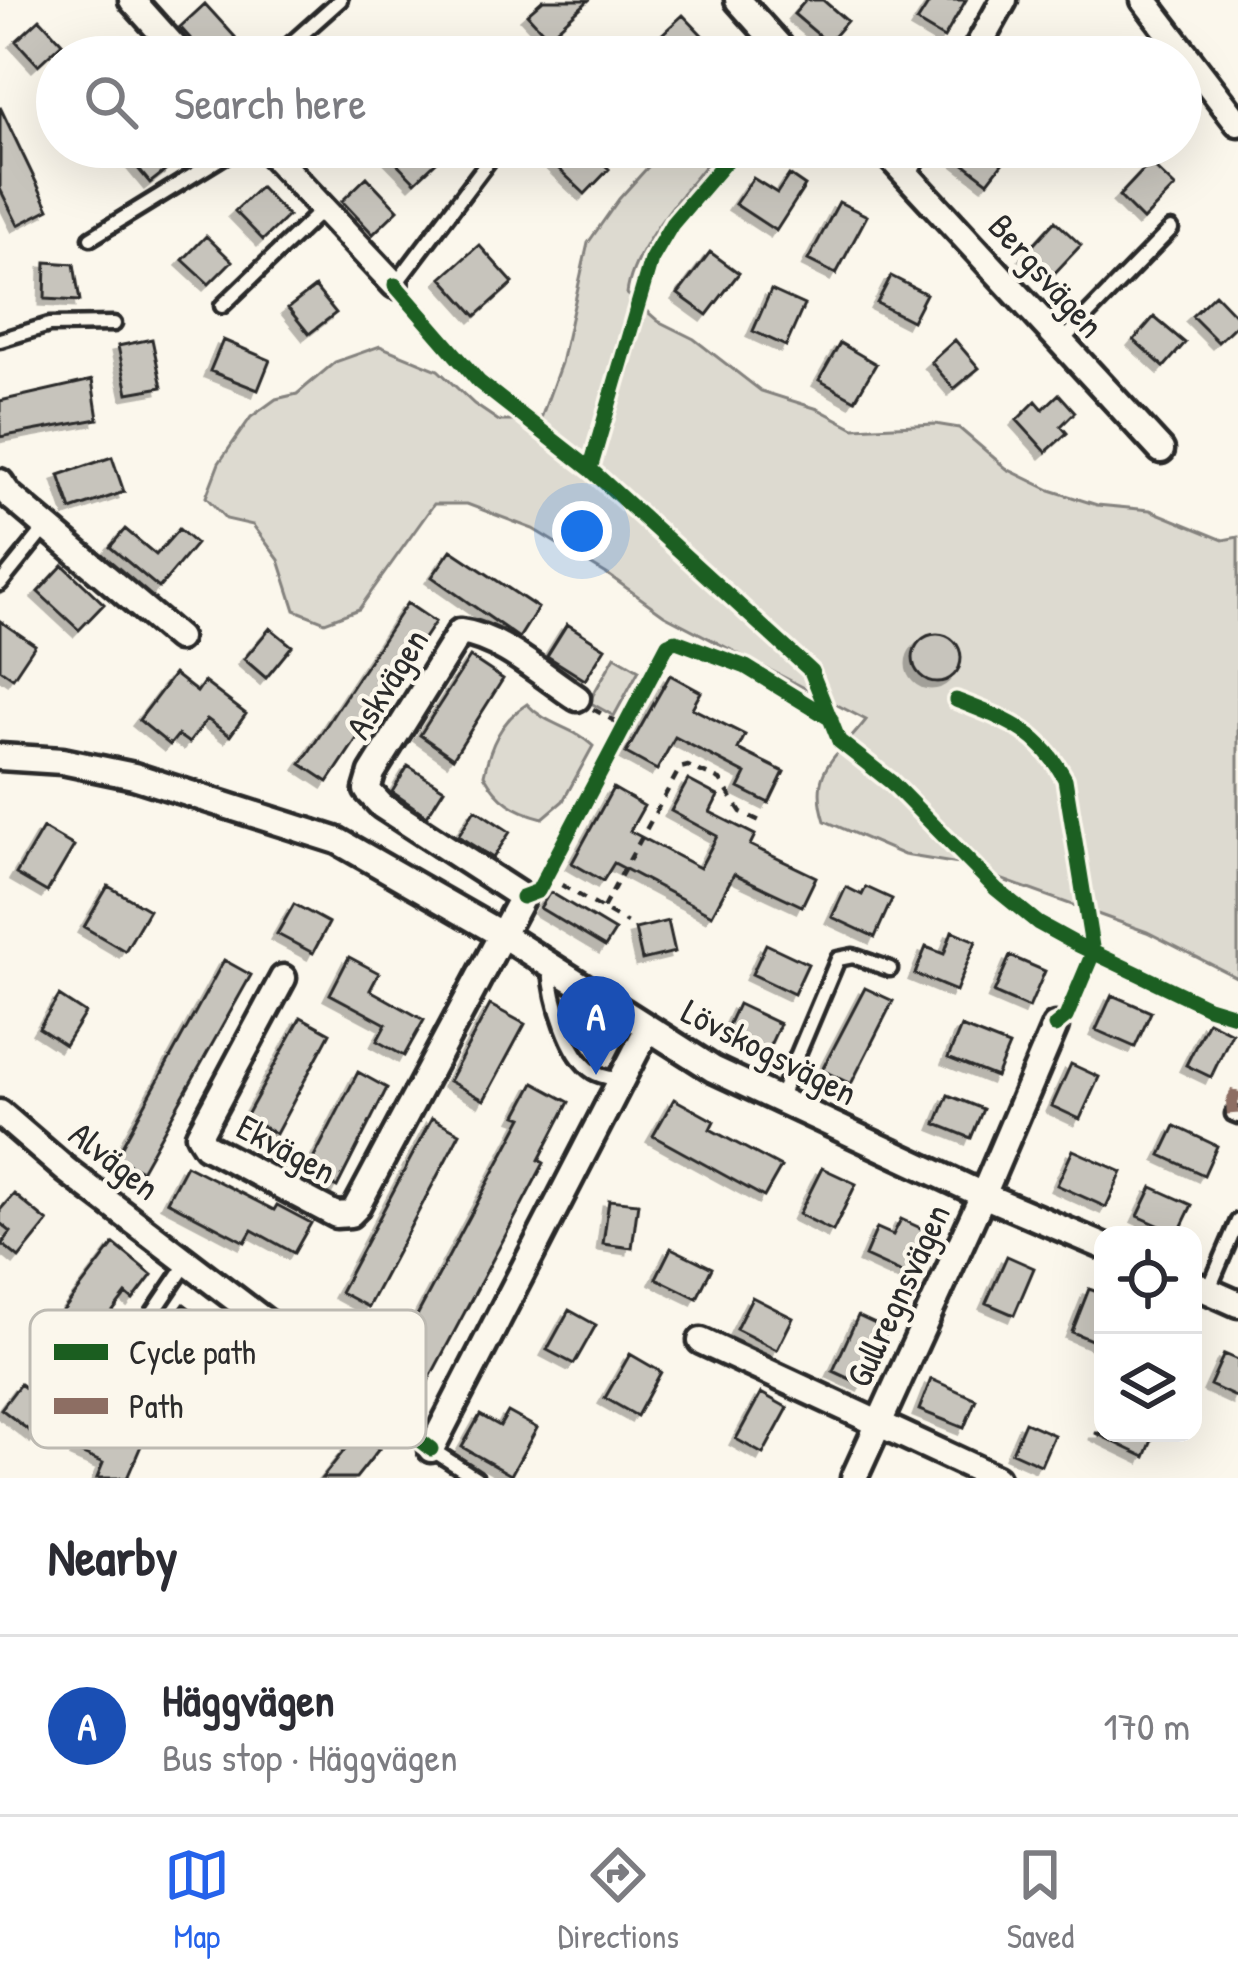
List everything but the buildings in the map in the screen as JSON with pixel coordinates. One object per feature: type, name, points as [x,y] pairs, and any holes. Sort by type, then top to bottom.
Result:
[{"type":"street","points":[[132,0],[164,36]]},
{"type":"street","points":[[738,0],[770,36]]},
{"type":"street","points":[[984,36],[1004,0]]},
{"type":"street","points":[[1144,0],[1174,36]]},
{"type":"street","points":[[1202,70],[1233,108]]},
{"type":"street","points":[[285,168],[394,285]]},
{"type":"street","name":"Bergsvägen","points":[[901,168],[1161,450]]},
{"type":"street","points":[[0,482],[9,495],[178,638]]},
{"type":"street","name":"Askvägen","points":[[504,936],[522,898],[514,888],[382,806],[367,790],[372,773],[460,632],[502,649],[577,698]]},
{"type":"street","name":"Lövskogsvägen","points":[[0,757],[62,761],[134,776],[338,841],[504,936],[713,1069],[983,1196],[1094,1242]]},
{"type":"street","name":"Ekvägen","points":[[283,978],[199,1135],[206,1146],[343,1215],[356,1208],[504,936]]},
{"type":"street","points":[[983,1196],[1055,1026]]},
{"type":"street","points":[[431,1449],[648,1028]]},
{"type":"street","name":"Alvägen","points":[[0,1112],[66,1170],[250,1310]]},
{"type":"street","name":"Gullregnsvägen","points":[[854,1478],[983,1196]]},
{"type":"street","points":[[1202,1288],[1238,1304]]},
{"type":"street","name":"Gullregnsvägen","points":[[701,1341],[996,1478]]},
{"type":"lane","points":[[300,36],[340,0]]},
{"type":"lane","points":[[91,238],[205,168]]},
{"type":"lane","points":[[394,285],[483,168]]},
{"type":"lane","points":[[222,306],[323,209]]},
{"type":"lane","points":[[1059,344],[1171,229]]},
{"type":"lane","points":[[0,340],[49,325],[114,324]]},
{"type":"lane","points":[[0,584],[46,527]]},
{"type":"lane","points":[[778,1099],[838,959],[853,956],[890,969]]},
{"type":"lane","points":[[550,968],[551,986],[578,1057],[596,1075],[621,1080]]},
{"type":"lane","points":[[1202,1286],[1238,1221]]},
{"type":"lane","points":[[155,1310],[188,1262]]},
{"type":"lane","points":[[431,1449],[476,1478]]},
{"type":"path","points":[[577,698],[625,727]]},
{"type":"path","points":[[603,908],[680,768],[688,766],[720,779],[741,812],[766,824]]},
{"type":"path","points":[[546,876],[627,923]]},
{"type":"shaded area","points":[[647,168],[703,168],[651,236],[627,294],[658,321],[694,339],[761,391],[818,409],[854,428],[935,424],[959,428],[1007,469],[1050,490],[1097,505],[1150,510],[1223,540],[1238,537],[1238,978],[1147,932],[959,864],[904,855],[825,821],[823,776],[866,720],[664,615],[533,529],[467,504],[434,504],[359,609],[325,622],[295,610],[279,560],[253,525],[226,519],[206,497],[219,463],[251,417],[276,399],[297,394],[335,362],[380,346],[438,370],[499,421],[540,421],[561,363],[588,243]]},
{"type":"shaded area","points":[[615,656],[639,670],[614,716],[589,702]]},
{"type":"shaded area","points":[[527,704],[593,746],[563,801],[543,818],[508,803],[484,775],[498,735]]},
{"type":"marked path","points":[[1233,1114],[1238,1088]]},
{"type":"cycle path","points":[[590,469],[651,260],[672,224],[720,168]]},
{"type":"cycle path","points":[[395,285],[479,382],[590,469],[811,671],[839,741],[891,782],[996,889],[1038,923],[1078,945],[1208,1007],[1238,1016]]},
{"type":"cycle path","points":[[522,897],[538,891],[668,644],[676,641],[746,667],[831,719]]},
{"type":"cycle path","points":[[956,700],[1032,737],[1065,779],[1093,953],[1066,1017],[1055,1026]]},
{"type":"cycle path","points":[[426,1445],[431,1449]]},
{"type":"place","name":"Häggvägen","points":[[596,1075]]}]
